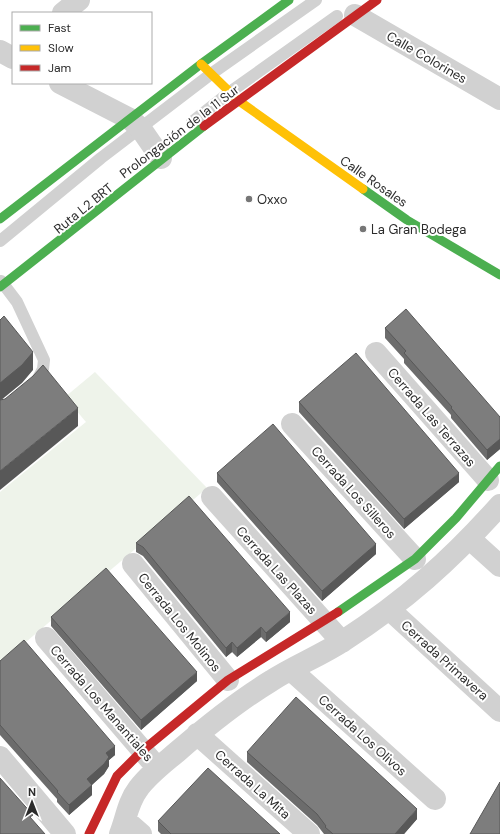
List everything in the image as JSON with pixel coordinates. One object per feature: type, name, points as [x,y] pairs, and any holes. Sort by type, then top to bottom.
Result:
[{"type":"street","points":[[64,12],[79,0]]},
{"type":"street","points":[[0,219],[135,124],[201,64],[289,0]]},
{"type":"street","name":"Prolongación de la 11 Sur","points":[[159,155],[238,101],[357,8],[377,0]]},
{"type":"street","name":"Calle Colorines","points":[[357,8],[500,99]]},
{"type":"street","name":"Calle Rosales","points":[[201,64],[238,101],[407,220],[500,275]]},
{"type":"street","points":[[62,84],[135,124],[159,155]]},
{"type":"street","name":"Cerrada Las Terrazas","points":[[376,353],[494,473]]},
{"type":"street","name":"Cerrada Los Silleros","points":[[292,424],[415,559]]},
{"type":"street","points":[[89,834],[105,797],[118,776],[142,751],[228,680],[324,622],[415,559],[456,518],[494,473]]},
{"type":"street","name":"Cerrada Las Plazas","points":[[212,497],[342,642]]},
{"type":"street","points":[[129,829],[130,803],[138,789],[158,768],[197,734],[235,705],[272,680],[342,642],[425,582],[470,539],[500,506]]},
{"type":"street","points":[[470,539],[500,566]]},
{"type":"street","name":"Cerrada Los Molinos","points":[[133,564],[228,680]]},
{"type":"street","name":"Cerrada Primavera","points":[[389,609],[500,711]]},
{"type":"street","name":"Cerrada Los Manantiales","points":[[46,638],[158,768]]},
{"type":"street","name":"Cerrada Los Olivos","points":[[291,670],[435,799]]},
{"type":"street","name":"Cerrada La Mita","points":[[197,734],[309,834]]},
{"type":"street","points":[[0,757],[65,834]]},
{"type":"lane","name":"Ruta L2 BRT","points":[[0,241],[101,158],[135,124],[316,0]]},
{"type":"lane","name":"Ruta L2 BRT","points":[[27,388],[38,379],[43,369],[44,360],[17,302],[1,282],[159,155],[230,92],[357,8]]},
{"type":"shaded area","points":[[95,372],[207,488],[0,664],[0,492],[86,422],[65,397]]},
{"type":"building","points":[[406,309],[500,417],[500,439],[487,450],[451,408],[452,407],[404,353],[406,351],[385,328]]},
{"type":"building","points":[[4,316],[33,352],[22,365],[0,383],[0,320]]},
{"type":"building","points":[[356,353],[459,473],[404,519],[299,402]]},
{"type":"building","points":[[43,365],[78,408],[0,471],[0,400],[5,399],[33,376]]},
{"type":"building","points":[[273,424],[376,544],[322,591],[217,473]]},
{"type":"building","points":[[189,496],[290,612],[266,633],[261,627],[237,648],[232,642],[226,648],[143,547],[136,543]]},
{"type":"building","points":[[106,568],[197,672],[141,720],[51,617]]},
{"type":"building","points":[[24,640],[115,746],[106,753],[109,757],[104,764],[87,779],[92,785],[69,805],[0,725],[0,661]]},
{"type":"building","points":[[296,697],[417,809],[395,834],[333,834],[325,827],[326,826],[317,814],[247,752]]},
{"type":"building","points":[[208,768],[280,834],[171,834],[158,821]]},
{"type":"building","points":[[0,778],[33,815],[30,817],[45,834],[0,834]]},
{"type":"building","points":[[500,782],[500,834],[470,834]]},
{"type":"traffic: fast","points":[[0,219],[201,64],[289,0]]},
{"type":"traffic: fast","points":[[0,287],[204,126]]},
{"type":"traffic: fast","points":[[363,189],[407,220],[500,275]]},
{"type":"traffic: fast","points":[[338,612],[415,559],[456,518],[500,466]]},
{"type":"traffic: slow","points":[[201,64],[239,101],[363,189]]},
{"type":"traffic: jam","points":[[204,126],[377,0]]},
{"type":"traffic: jam","points":[[89,834],[117,776],[142,751],[228,680],[338,612]]},
{"type":"place","name":"Oxxo","points":[[249,199]]},
{"type":"place","name":"La Gran Bodega","points":[[363,229]]}]
